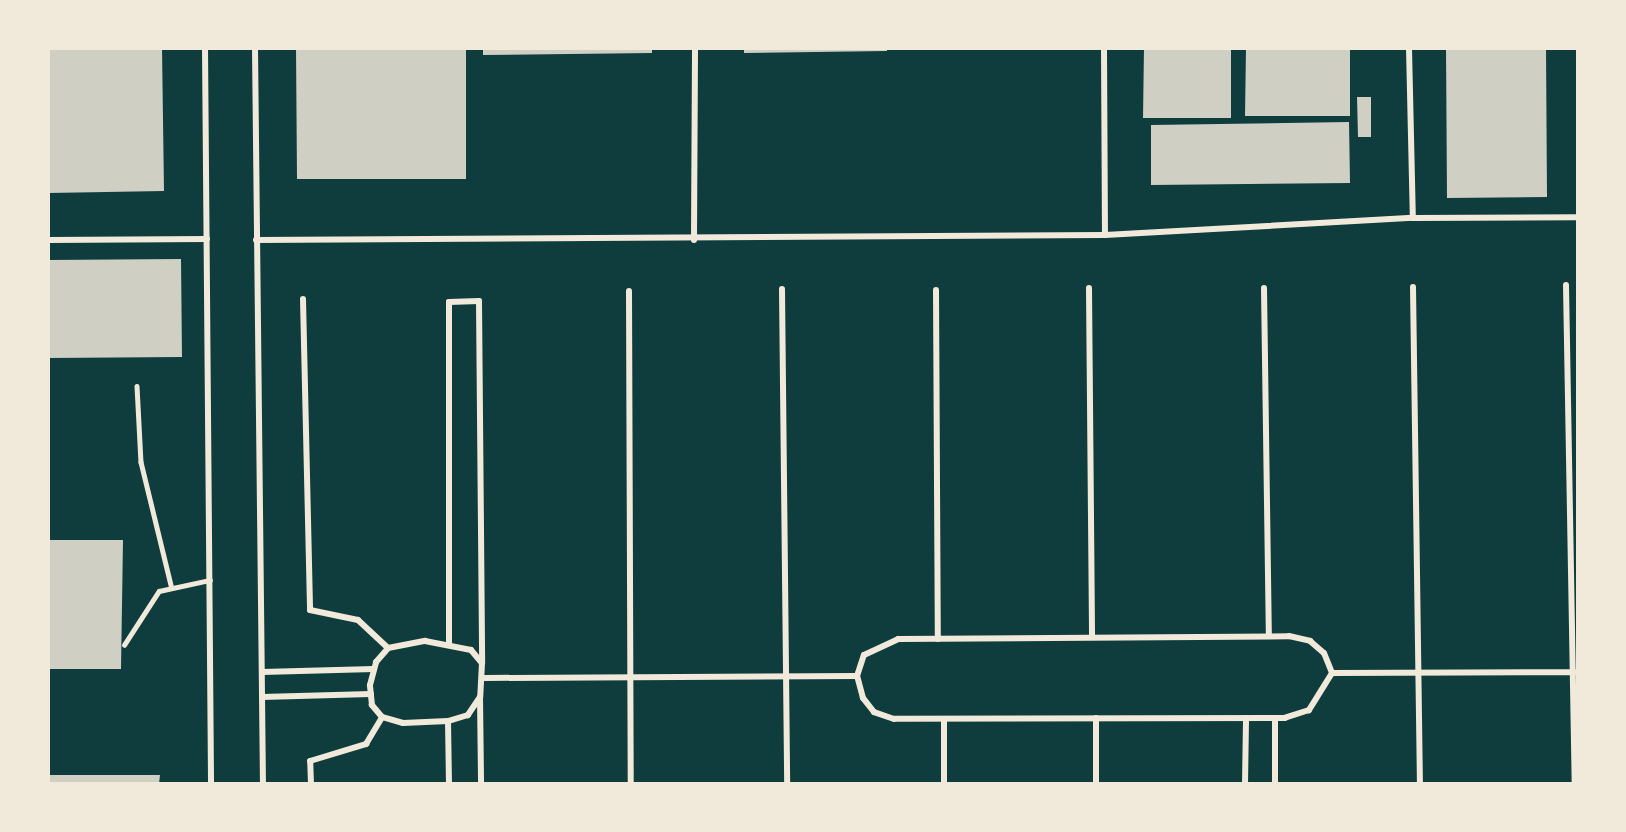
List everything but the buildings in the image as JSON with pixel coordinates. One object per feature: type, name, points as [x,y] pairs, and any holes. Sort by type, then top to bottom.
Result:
[{"type":"street","points":[[205,48],[211,784]]},
{"type":"street","points":[[255,48],[263,784]]},
{"type":"street","points":[[694,240],[695,48]]},
{"type":"street","points":[[1104,48],[1105,235]]},
{"type":"street","points":[[1409,48],[1413,218]]},
{"type":"street","points":[[256,240],[694,240],[1105,235],[1413,218],[1578,217]]},
{"type":"street","points":[[48,240],[207,239]]},
{"type":"street","points":[[1566,285],[1577,672],[1575,784]]},
{"type":"street","points":[[1413,287],[1420,784]]},
{"type":"street","points":[[1089,288],[1092,637]]},
{"type":"street","points":[[1264,288],[1269,636]]},
{"type":"street","points":[[782,289],[787,784]]},
{"type":"street","points":[[936,290],[939,639]]},
{"type":"street","points":[[629,291],[631,784]]},
{"type":"street","points":[[303,299],[310,610],[358,620],[388,648],[449,643],[471,650],[482,663]]},
{"type":"street","points":[[449,643],[449,302],[479,301],[482,663],[485,678],[480,697],[481,784]]},
{"type":"street","points":[[1269,636],[1311,641],[1324,653],[1332,673],[1309,710],[1275,718],[894,719],[874,712],[863,698],[856,676],[864,655],[879,644],[939,639],[1092,637],[1269,636]]},
{"type":"street","points":[[388,648],[374,669],[371,694],[382,717],[403,723],[448,721],[468,715],[480,697]]},
{"type":"street","points":[[262,672],[374,669]]},
{"type":"street","points":[[1332,673],[1577,672]]},
{"type":"street","points":[[485,678],[856,676]]},
{"type":"street","points":[[262,698],[371,694]]},
{"type":"street","points":[[311,784],[310,761],[366,744],[382,717]]},
{"type":"street","points":[[1096,718],[1096,784]]},
{"type":"street","points":[[1245,718],[1245,784]]},
{"type":"street","points":[[1275,718],[1275,784]]},
{"type":"street","points":[[944,719],[944,784]]},
{"type":"street","points":[[448,721],[449,784]]},
{"type":"lane","points":[[137,387],[141,462],[171,585]]},
{"type":"lane","points":[[124,645],[146,604],[171,585],[210,580]]}]
